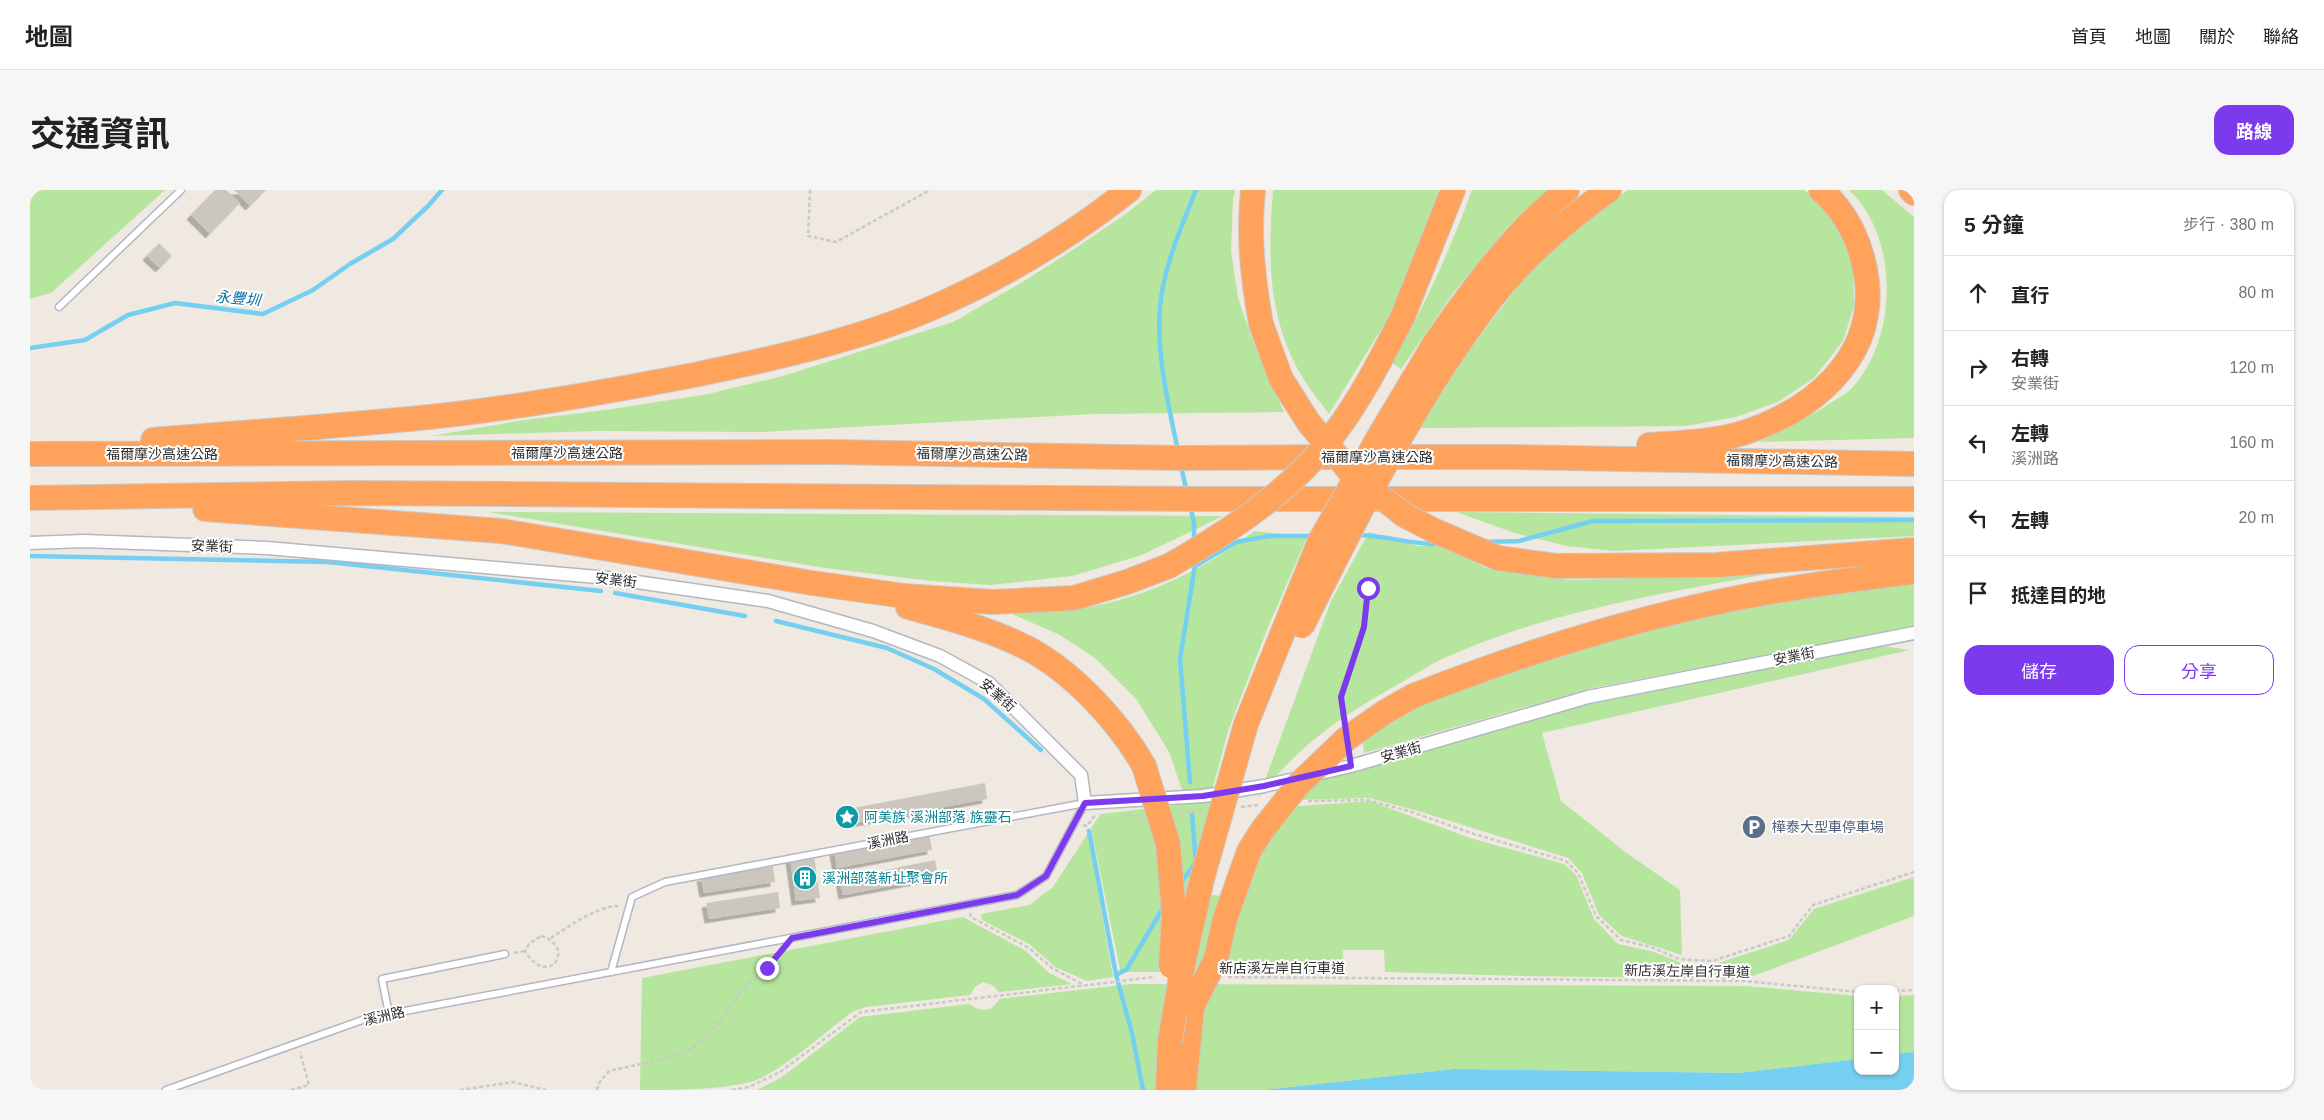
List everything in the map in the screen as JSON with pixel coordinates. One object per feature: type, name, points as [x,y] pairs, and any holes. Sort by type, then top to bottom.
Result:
[{"type":"highway","points":[[30,450],[412,419],[620,390],[742,365],[888,325],[938,305],[1019,265],[1064,237],[1129,190]]},
{"type":"highway","points":[[1253,190],[1250,223],[1252,273],[1261,324],[1281,379],[1309,424],[1352,474],[1404,515],[1435,531],[1498,558],[1556,566],[1716,565],[1914,550]]},
{"type":"highway","points":[[57,498],[501,531],[812,583],[904,596],[994,602],[1074,598],[1127,582],[1169,566],[1214,540],[1243,520],[1293,480],[1334,435],[1373,375],[1403,316],[1453,190]]},
{"type":"highway","points":[[1170,1041],[1184,959],[1202,879],[1254,727],[1295,622],[1431,385],[1443,349],[1478,280],[1529,226],[1567,190]]},
{"type":"highway","points":[[1443,349],[1538,248],[1578,212],[1609,190]]},
{"type":"highway","points":[[1514,456],[1703,441],[1735,434],[1787,414],[1824,390],[1846,364],[1859,338],[1869,303],[1864,260],[1853,234],[1832,200],[1820,190]]},
{"type":"highway","points":[[1910,190],[1914,193]]},
{"type":"highway","name":"福爾摩沙高速公路","points":[[30,454],[831,452],[1182,458],[1514,456],[1914,464]]},
{"type":"highway","points":[[30,498],[362,493],[1194,499],[1914,498]]},
{"type":"highway","points":[[1192,1007],[1216,959],[1225,920],[1249,851],[1263,829],[1299,784],[1346,739],[1385,712],[1414,696],[1480,670],[1572,640],[1688,609],[1778,591],[1914,572]]},
{"type":"highway","points":[[812,583],[946,617],[993,633],[1028,648],[1061,671],[1087,694],[1130,741],[1144,766],[1168,844],[1174,914],[1168,1090]]},
{"type":"highway","points":[[1184,1090],[1192,1007],[1224,854],[1254,727]]},
{"type":"street","name":"安業街","points":[[30,543],[84,541],[267,548],[609,578],[768,601],[873,631],[940,656],[989,683],[1081,775],[1085,803],[1203,796],[1264,786],[1351,766],[1588,697],[1914,633]]},
{"type":"lane","points":[[58,307],[181,190]]},
{"type":"lane","name":"溪洲路","points":[[166,1090],[368,1018],[1017,895],[1046,876],[1085,803]]},
{"type":"lane","name":"溪洲路","points":[[629,906],[632,897],[665,882],[1085,803]]},
{"type":"lane","points":[[611,972],[629,906]]},
{"type":"lane","points":[[389,1014],[382,979],[505,954]]},
{"type":"path","points":[[810,190],[808,236],[836,242],[930,190]]},
{"type":"path","points":[[1346,727],[1341,697],[1364,627],[1368,588]]},
{"type":"path","points":[[1305,802],[1366,800],[1409,811],[1472,833],[1566,861],[1578,873],[1596,916],[1621,940],[1651,947],[1679,959],[1712,961],[1789,936],[1813,905],[1914,872]]},
{"type":"path","points":[[1238,807],[1267,804]]},
{"type":"path","points":[[1174,814],[1209,810]]},
{"type":"path","points":[[1120,813],[1148,817]]},
{"type":"path","points":[[969,904],[971,917],[1029,948],[1052,968],[1082,984]]},
{"type":"path","points":[[551,938],[558,947],[558,956],[554,964],[538,967],[525,952],[530,944],[541,936],[551,938],[576,921],[612,906],[629,906]]},
{"type":"path","points":[[597,1090],[599,1084],[609,1071],[658,1060],[693,1048],[723,1018],[742,990],[767,968],[792,938]]},
{"type":"path","points":[[732,1090],[750,1087],[780,1072],[861,1012],[1143,976],[1163,977]]},
{"type":"path","name":"新店溪左岸自行車道","points":[[1222,977],[1746,981],[1854,992]]},
{"type":"path","points":[[1899,991],[1914,990]]},
{"type":"path","points":[[291,1090],[309,1085],[298,1043]]},
{"type":"path","points":[[460,1090],[513,1082],[546,1090]]},
{"type":"green space","points":[[30,190],[165,190],[51,293],[30,299]]},
{"type":"green space","points":[[1156,190],[1235,190],[1231,251],[1238,298],[1251,336],[1284,412],[1092,414],[762,432],[597,431],[431,436],[524,420],[606,410],[708,394],[783,376],[953,322],[1021,283],[1074,249],[1127,213]]},
{"type":"green space","points":[[1273,190],[1439,190],[1393,310],[1329,414],[1300,373],[1281,329],[1272,284],[1270,237]]},
{"type":"green space","points":[[1472,190],[1547,190],[1507,228],[1454,292],[1401,369],[1392,363],[1436,278]]},
{"type":"green space","points":[[1628,190],[1804,190],[1819,202],[1839,231],[1853,267],[1854,306],[1843,341],[1814,378],[1778,402],[1736,417],[1686,426],[1419,428],[1480,336],[1531,271],[1568,234]]},
{"type":"green space","points":[[1849,190],[1882,190],[1914,217],[1914,438],[1759,442],[1805,419],[1849,391],[1866,368],[1878,344],[1884,317],[1887,289],[1884,261],[1877,234],[1866,210]]},
{"type":"green space","points":[[488,512],[1223,516],[1142,555],[1072,576],[990,585],[931,581],[825,568]]},
{"type":"green space","points":[[1456,512],[1914,517],[1914,536],[1615,551],[1566,546],[1515,533]]},
{"type":"green space","points":[[1254,531],[1307,537],[1266,632],[1229,728],[1209,801],[1216,801],[1195,893],[1241,898],[1261,848],[1286,807],[1370,801],[1470,838],[1564,864],[1576,875],[1594,919],[1618,944],[1651,951],[1682,963],[1709,966],[1789,940],[1814,909],[1914,877],[1914,916],[1745,979],[1385,972],[1384,950],[1343,950],[1342,972],[1128,972],[1121,974],[1091,828],[1101,814],[1187,804],[1169,752],[1137,700],[1095,658],[1058,634],[1010,613],[1082,608],[1128,598],[1151,590],[1194,570]]},
{"type":"green space","points":[[1369,532],[1418,546],[1439,546],[1460,554],[1486,568],[1570,580],[1767,574],[1646,597],[1567,615],[1489,640],[1451,655],[1369,701],[1333,725],[1285,766],[1258,799],[1331,601]]},
{"type":"green space","points":[[1914,578],[1914,627],[1592,688],[1364,753],[1362,734],[1457,682],[1684,614]]},
{"type":"green space","points":[[1882,646],[1910,650],[1542,733],[1561,801],[1628,854],[1680,890],[1682,955],[1622,936],[1599,915],[1582,873],[1568,858],[1415,810],[1369,798],[1290,800],[1309,778],[1492,731],[1601,700]]},
{"type":"green space","points":[[1088,833],[1113,977],[1087,981],[1055,967],[1029,944],[982,920],[981,914],[1029,905],[1053,887]]},
{"type":"green space","points":[[963,917],[1026,951],[1049,973],[1072,984],[999,992],[992,985],[983,982],[975,987],[970,995],[866,1007],[852,1012],[788,1062],[762,1078],[737,1085],[710,1088],[640,1090],[642,978]]},
{"type":"green space","points":[[1131,984],[1745,986],[1854,996],[1854,1059],[1739,1073],[1455,1069],[1263,1090],[757,1090],[782,1077],[860,1017],[969,1004],[978,1009],[986,1010],[993,1007],[999,999]]},
{"type":"green space","points":[[1914,995],[1914,1052],[1899,1054],[1899,996]]},
{"type":"water","points":[[1914,1052],[1914,1090],[1263,1090],[1455,1069],[1739,1073],[1854,1059],[1854,1075],[1899,1075],[1899,1054]]},
{"type":"building","points":[[215,190],[226,190],[240,203],[210,234],[191,215]]},
{"type":"building","points":[[234,190],[266,190],[250,206]]},
{"type":"building","points":[[159,243],[172,256],[160,268],[147,256]]},
{"type":"building","points":[[985,783],[987,799],[856,823],[853,808]]},
{"type":"building","points":[[929,833],[932,850],[837,868],[834,851]]},
{"type":"building","name":"溪洲部落新址聚會所","points":[[814,855],[820,898],[796,901],[790,858]]},
{"type":"building","points":[[935,860],[938,877],[843,895],[840,879]]},
{"type":"building","points":[[773,866],[775,882],[704,893],[701,877]]},
{"type":"building","points":[[778,892],[780,908],[709,919],[706,903]]},
{"type":"waterway","name":"永豐圳","points":[[30,348],[85,340],[128,315],[175,303],[263,314],[313,290],[350,264],[393,239],[442,190]]},
{"type":"waterway","points":[[1178,451],[1160,351],[1160,311],[1168,266],[1196,190]]},
{"type":"waterway","points":[[1181,466],[1187,493]]},
{"type":"waterway","points":[[1190,505],[1194,523],[1194,542]]},
{"type":"waterway","points":[[1485,542],[1519,541],[1593,521],[1914,520]]},
{"type":"waterway","points":[[1356,535],[1440,544]]},
{"type":"waterway","points":[[1195,566],[1236,542],[1269,536],[1314,536]]},
{"type":"waterway","points":[[30,556],[328,562],[601,591]]},
{"type":"waterway","points":[[1190,782],[1180,659],[1195,565]]},
{"type":"waterway","points":[[615,593],[745,616]]},
{"type":"waterway","points":[[776,621],[887,648],[934,669],[984,699],[1041,750]]},
{"type":"waterway","points":[[1180,884],[1196,862],[1192,815]]},
{"type":"waterway","points":[[1089,831],[1116,975],[1132,1033],[1143,1090]]},
{"type":"waterway","points":[[1116,975],[1127,969],[1164,906]]},
{"type":"place","name":"阿美族 溪洲部落 族靈石","points":[[847,817]]},
{"type":"place","name":"樺泰大型車停車場","points":[[1754,827]]},
{"type":"place","name":"溪洲部落新址聚會所","points":[[805,878]]},
{"type":"route","points":[[767,968],[792,938],[1017,895],[1046,876],[1085,803],[1203,796],[1264,786],[1351,766],[1341,697],[1364,627],[1368,588]]}]
